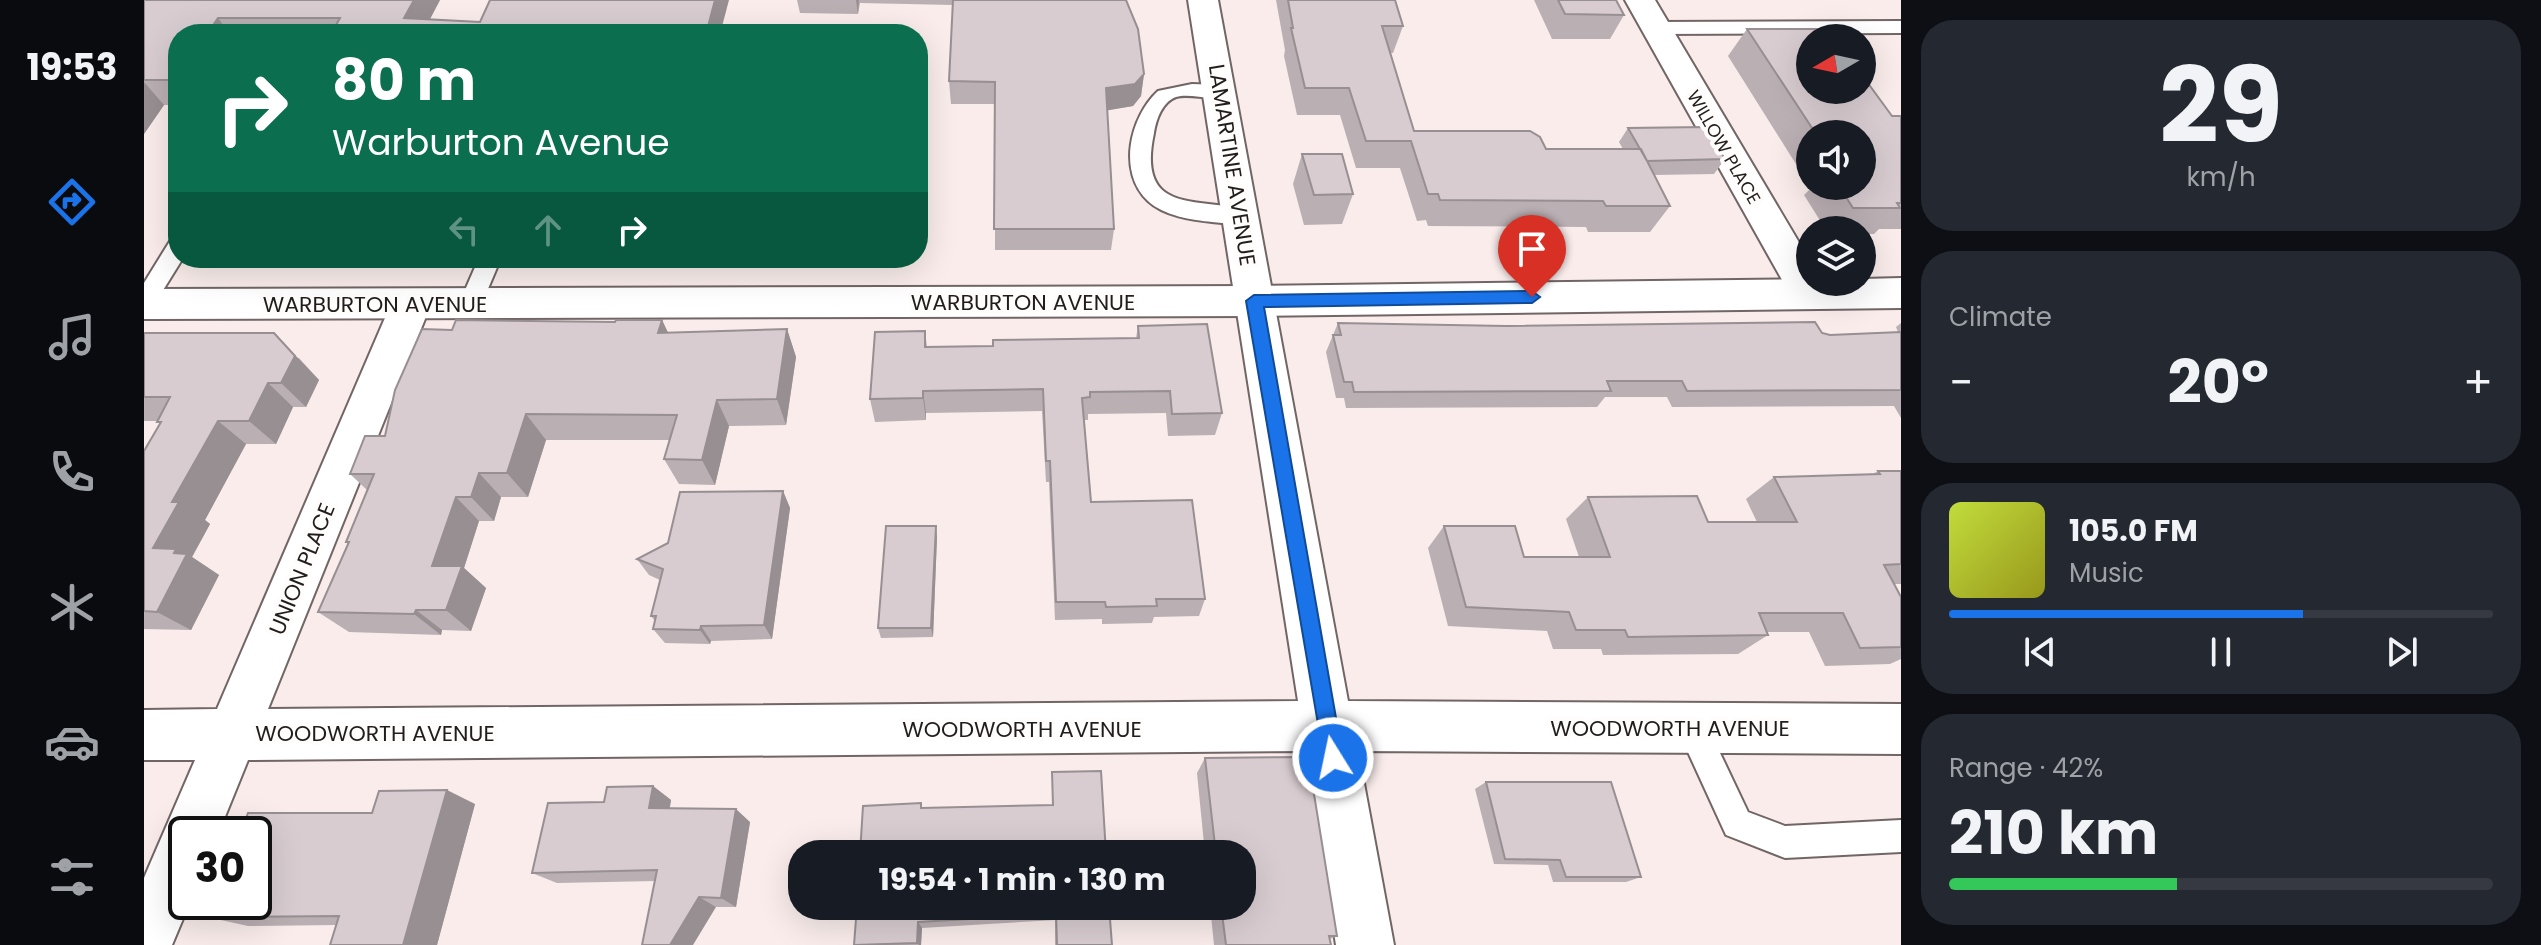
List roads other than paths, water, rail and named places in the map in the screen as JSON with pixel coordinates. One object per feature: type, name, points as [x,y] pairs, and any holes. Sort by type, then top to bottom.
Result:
[{"type":"street","name":"LAMARTINE AVENUE","points":[[1203,0],[1365,945]]},
{"type":"street","name":"WILLOW PLACE","points":[[1648,14],[1796,270]]},
{"type":"street","name":"WARBURTON AVENUE","points":[[144,303],[1254,301],[1796,293]]},
{"type":"street","name":"WARBURTON AVENUE","points":[[1876,293],[1901,293]]},
{"type":"street","name":"UNION PLACE","points":[[199,816],[411,304]]},
{"type":"street","name":"WOODWORTH AVENUE","points":[[144,735],[1327,726],[1901,729]]},
{"type":"street","points":[[144,944],[168,888]]},
{"type":"lane","points":[[1648,14],[1901,27]]},
{"type":"lane","points":[[1220,91],[1168,93],[1149,109],[1144,127],[1141,169],[1155,196],[1192,212],[1241,216]]},
{"type":"lane","points":[[144,303],[168,263]]},
{"type":"lane","points":[[471,304],[486,268]]},
{"type":"lane","points":[[1692,728],[1737,824],[1785,842],[1901,836]]}]
